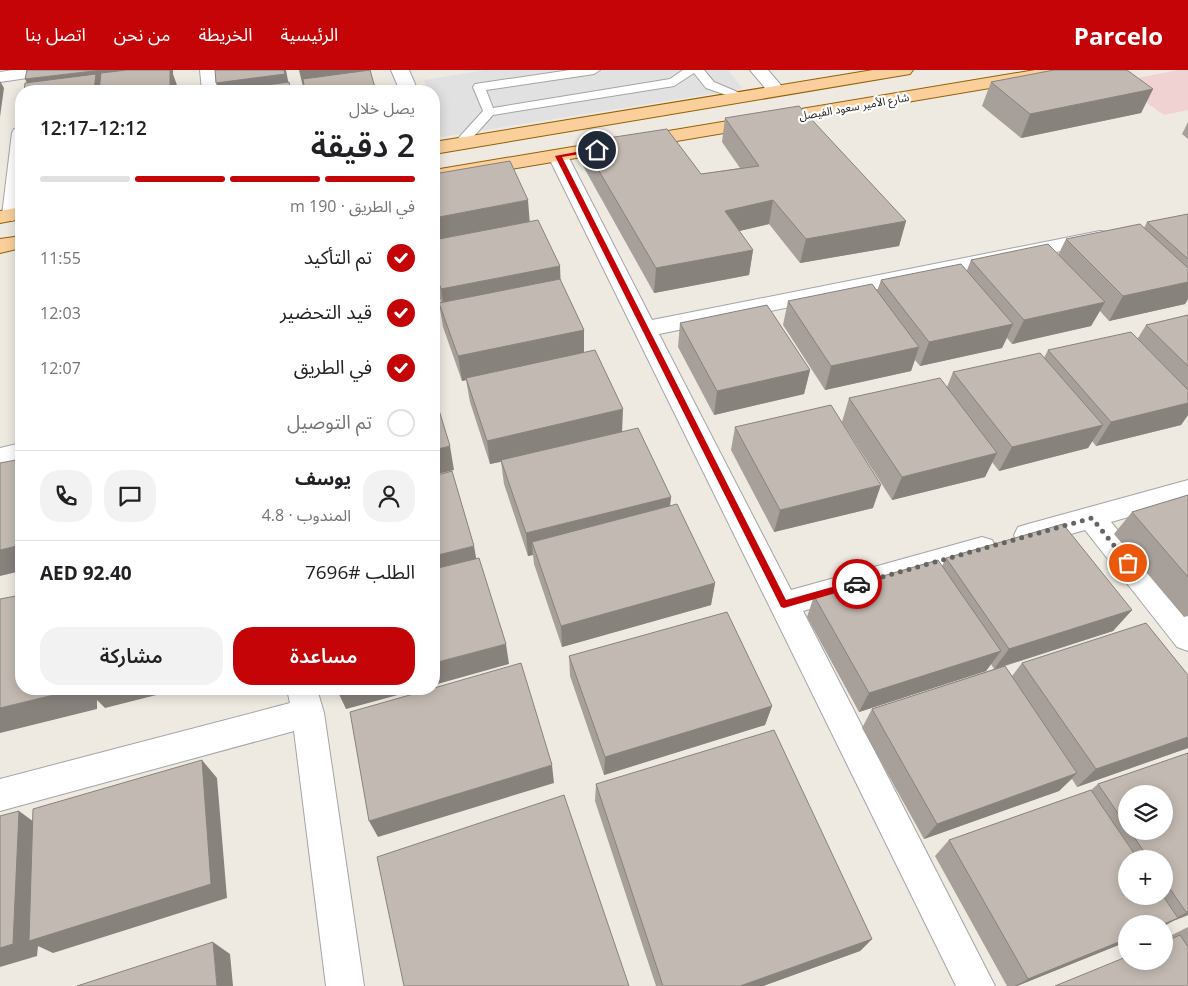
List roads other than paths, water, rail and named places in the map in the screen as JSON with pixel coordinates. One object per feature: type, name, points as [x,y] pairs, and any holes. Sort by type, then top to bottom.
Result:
[{"type":"main road","name":"شارع الأمير سعود الفيصل","points":[[440,147],[904,70]]},
{"type":"main road","name":"شارع الأمير سعود الفيصل","points":[[440,175],[1066,70]]},
{"type":"main road","points":[[0,246],[15,243]]},
{"type":"street","points":[[209,70],[210,85]]},
{"type":"street","points":[[400,70],[406,85]]},
{"type":"street","points":[[759,70],[776,90]]},
{"type":"street","points":[[0,77],[28,71],[27,85]]},
{"type":"street","points":[[558,156],[976,986]]},
{"type":"street","points":[[11,215],[15,182]]},
{"type":"street","points":[[646,329],[1120,233]]},
{"type":"street","points":[[0,458],[15,454]]},
{"type":"street","points":[[784,604],[1188,490]]},
{"type":"street","points":[[1092,518],[1188,638]]},
{"type":"street","points":[[0,795],[305,701],[346,986]]},
{"type":"lane","points":[[489,112],[479,87],[594,70]]},
{"type":"lane","points":[[459,144],[489,112],[674,82],[690,70]]},
{"type":"lane","points":[[698,70],[710,85],[741,96]]}]
